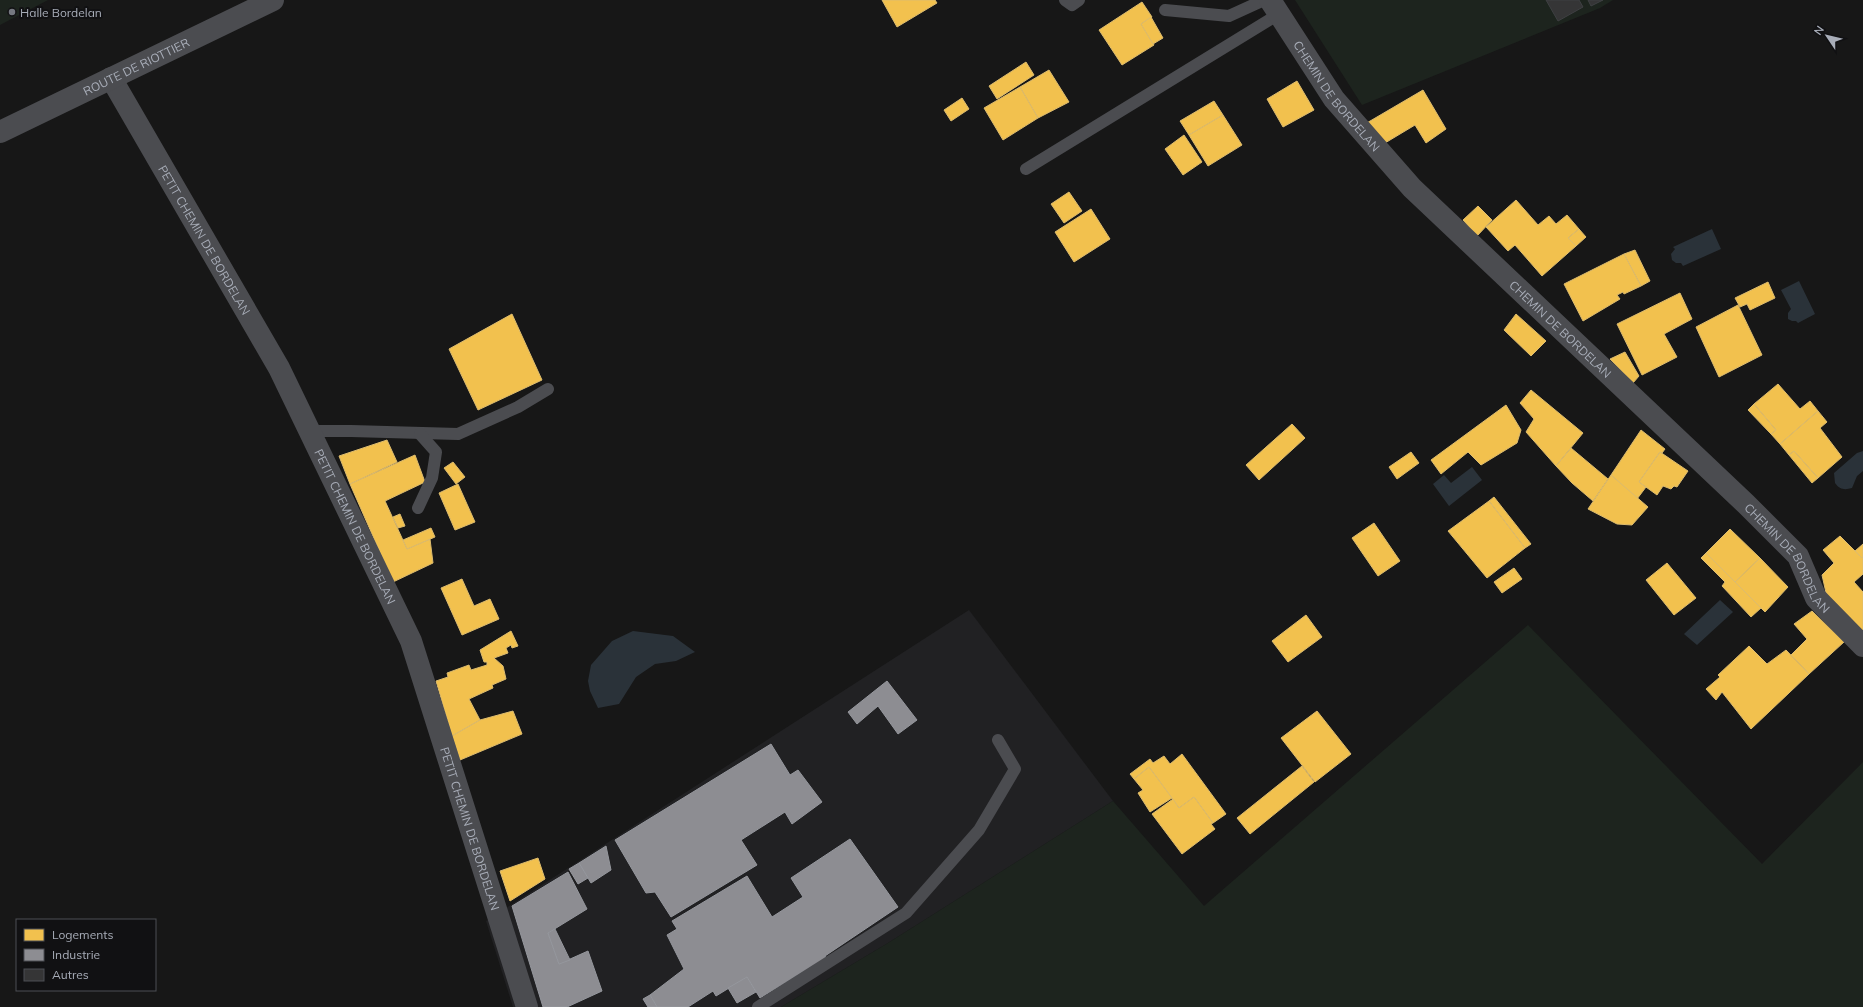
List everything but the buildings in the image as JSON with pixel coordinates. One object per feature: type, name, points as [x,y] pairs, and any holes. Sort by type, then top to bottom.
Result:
[{"type":"street","name":"ROUTE DE RIOTTIER","points":[[0,132],[272,0]]},
{"type":"street","name":"CHEMIN DE BORDELAN","points":[[1271,5],[1334,99],[1412,188],[1746,504],[1798,556],[1816,598],[1863,646]]},
{"type":"street","name":"PETIT CHEMIN DE BORDELAN","points":[[111,78],[279,368],[411,641],[527,1007]]},
{"type":"lane","points":[[1065,0],[1072,5],[1080,0]]},
{"type":"lane","points":[[1165,10],[1229,16],[1271,5]]},
{"type":"lane","points":[[1026,169],[1271,5]]},
{"type":"lane","points":[[309,431],[458,434],[518,407],[548,389]]},
{"type":"lane","points":[[418,508],[432,478],[436,452],[420,434]]},
{"type":"lane","points":[[758,1007],[906,913],[979,830],[1015,769],[998,740]]},
{"type":"shaded area","name":"Halle Bordelan","points":[[0,0],[48,0],[0,25]]},
{"type":"shaded area","points":[[1295,0],[1613,0],[1600,8],[1362,105]]},
{"type":"shaded area","points":[[1712,229],[1721,249],[1683,266],[1681,263],[1676,263],[1672,260],[1671,254],[1675,249],[1673,247]]},
{"type":"shaded area","points":[[1799,281],[1815,314],[1798,323],[1788,319],[1788,313],[1791,309],[1781,290]]},
{"type":"shaded area","points":[[1863,451],[1863,471],[1857,476],[1852,488],[1845,489],[1839,487],[1835,483],[1834,473],[1857,453]]},
{"type":"shaded area","points":[[1472,467],[1482,480],[1449,506],[1433,484],[1444,475],[1451,483]]},
{"type":"shaded area","points":[[1720,600],[1733,612],[1697,645],[1684,634]]},
{"type":"shaded area","points":[[969,610],[1113,801],[888,943],[781,1007],[513,1007],[486,921]]},
{"type":"shaded area","points":[[1528,625],[1762,864],[1863,762],[1863,1007],[781,1007],[888,943],[1113,801],[1204,906]]},
{"type":"shaded area","points":[[633,631],[673,636],[695,652],[676,661],[655,664],[636,677],[619,704],[598,708],[590,691],[588,681],[591,665],[612,641]]},
{"type":"place","name":"Halle Bordelan","points":[[12,12]]}]
